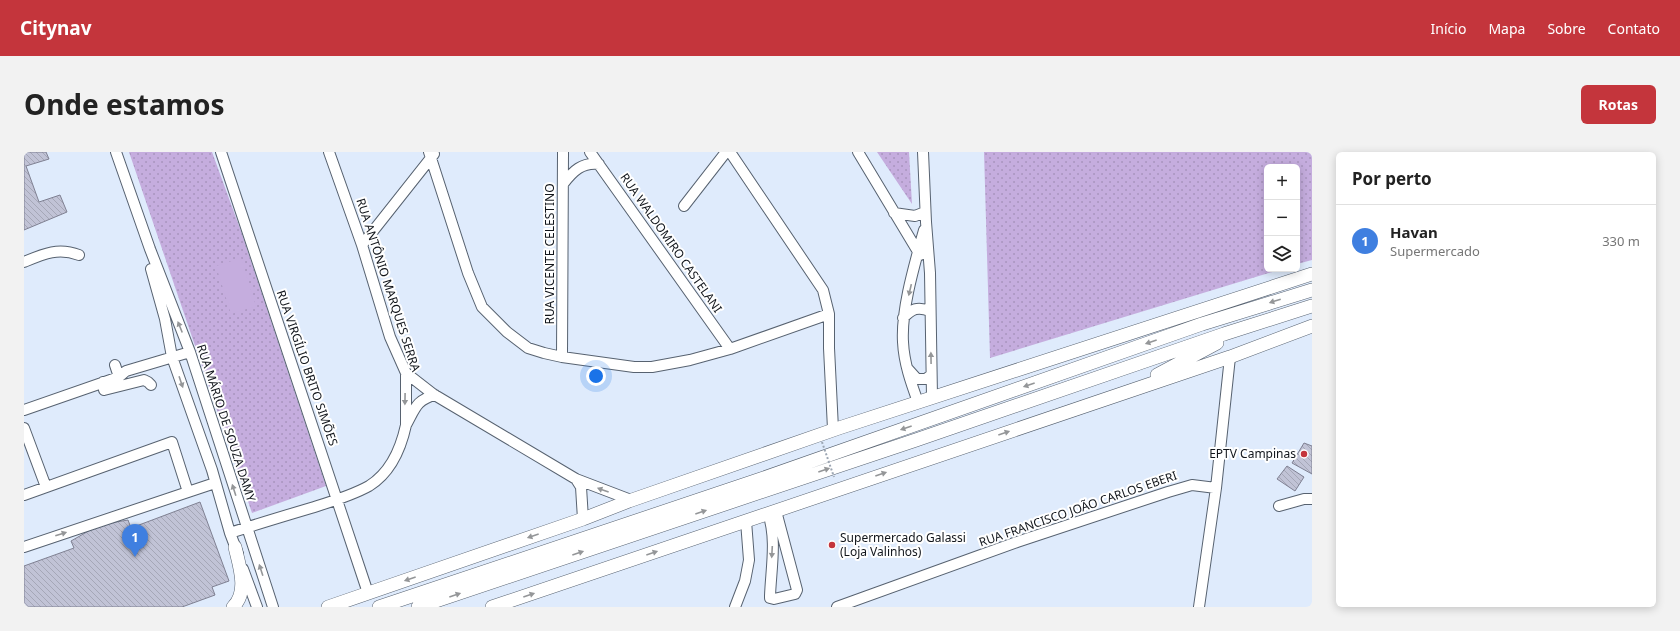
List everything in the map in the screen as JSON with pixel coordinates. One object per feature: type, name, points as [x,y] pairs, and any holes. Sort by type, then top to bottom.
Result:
[{"type":"main road","points":[[328,607],[583,519],[631,500],[833,429],[1312,274]]},
{"type":"main road","points":[[379,607],[755,481],[1202,324],[1312,290]]},
{"type":"main road","points":[[418,607],[1312,306]]},
{"type":"main road","points":[[1126,392],[1224,339],[1270,319]]},
{"type":"main road","points":[[492,607],[1230,357],[1312,326]]},
{"type":"main road","points":[[233,607],[237,604],[242,587],[235,547]]},
{"type":"street","name":"RUA MÁRIO DE SOUZA DAMY","points":[[116,152],[150,249],[190,352],[246,528],[273,607]]},
{"type":"street","name":"RUA VIRGÍLIO BRITO SIMÕES","points":[[221,152],[368,593]]},
{"type":"street","name":"RUA ANTÔNIO MARQUES SERRA","points":[[230,533],[338,500],[369,486],[379,478],[398,454],[406,425],[406,373],[390,337],[362,245],[329,152]]},
{"type":"street","name":"RUA VICENTE CELESTINO","points":[[562,357],[563,152]]},
{"type":"street","name":"RUA WALDOMIRO CASTELANI","points":[[590,152],[730,349]]},
{"type":"street","points":[[684,206],[726,152]]},
{"type":"street","points":[[730,152],[823,290],[829,314],[828,348],[833,429]]},
{"type":"street","points":[[858,152],[930,273]]},
{"type":"street","points":[[923,152],[925,217],[930,273],[932,397]]},
{"type":"street","points":[[362,245],[431,154]]},
{"type":"street","points":[[431,154],[468,274],[482,307],[507,332],[528,348],[562,357],[634,367],[652,367],[690,360],[730,349],[829,314]]},
{"type":"street","points":[[563,184],[576,169],[591,163],[599,164]]},
{"type":"street","points":[[894,213],[925,217]]},
{"type":"street","points":[[918,402],[907,368],[903,342],[903,318],[925,217]]},
{"type":"street","name":"RUA MÁRIO DE SOUZA DAMY","points":[[150,249],[151,267],[165,319],[172,357],[212,470],[230,533],[257,607]]},
{"type":"street","points":[[24,262],[57,251],[68,251],[78,255]]},
{"type":"street","points":[[903,318],[916,308],[930,312]]},
{"type":"street","points":[[24,410],[119,376],[126,371],[190,352]]},
{"type":"street","points":[[1199,607],[1216,488],[1230,357]]},
{"type":"street","points":[[115,365],[119,376]]},
{"type":"street","points":[[907,368],[917,379],[926,379],[931,375]]},
{"type":"street","points":[[406,373],[435,395],[576,479],[631,500]]},
{"type":"street","points":[[103,382],[104,390],[144,380],[150,385]]},
{"type":"street","points":[[406,425],[419,402],[424,398],[435,395]]},
{"type":"street","points":[[24,428],[46,487]]},
{"type":"street","points":[[24,495],[172,442],[188,492]]},
{"type":"street","points":[[24,547],[215,484],[224,459]]},
{"type":"street","points":[[576,479],[581,487],[583,519]]},
{"type":"street","name":"RUA FRANCISCO JOÃO CARLOS EBERI","points":[[837,607],[1017,542],[1168,492],[1192,485],[1216,488]]},
{"type":"street","points":[[1279,506],[1304,498],[1312,499]]},
{"type":"street","points":[[772,512],[797,590],[795,594],[774,599],[770,598],[773,544],[772,512]]},
{"type":"street","points":[[737,606],[749,560],[746,521]]},
{"type":"path","points":[[822,442],[834,478]]},
{"type":"shaded area","points":[[129,152],[212,152],[242,234],[326,486],[252,513]]},
{"type":"shaded area","points":[[877,152],[909,152],[912,204]]},
{"type":"shaded area","points":[[984,152],[1312,152],[1312,260],[1300,263],[1300,164],[1264,164],[1264,272],[1272,272],[990,358]]},
{"type":"shaded area","points":[[241,258],[256,306],[231,314],[216,266]]},
{"type":"building","points":[[24,152],[46,152],[49,159],[26,166],[39,202],[60,195],[67,212],[24,230]]},
{"type":"building","name":"EPTV Campinas","points":[[1304,443],[1312,446],[1312,474],[1292,463]]},
{"type":"building","name":"EPTV Campinas","points":[[1287,466],[1304,477],[1295,491],[1277,479]]},
{"type":"building","points":[[200,502],[229,581],[212,587],[215,595],[182,607],[24,607],[24,566],[74,548],[71,541],[99,525],[128,520],[131,528]]},
{"type":"place","name":"EPTV Campinas","points":[[1304,454]]},
{"type":"place","name":"Supermercado Galassi (Loja Valinhos)","points":[[832,545]]},
{"type":"place","name":"Havan","points":[[135,557]]}]
